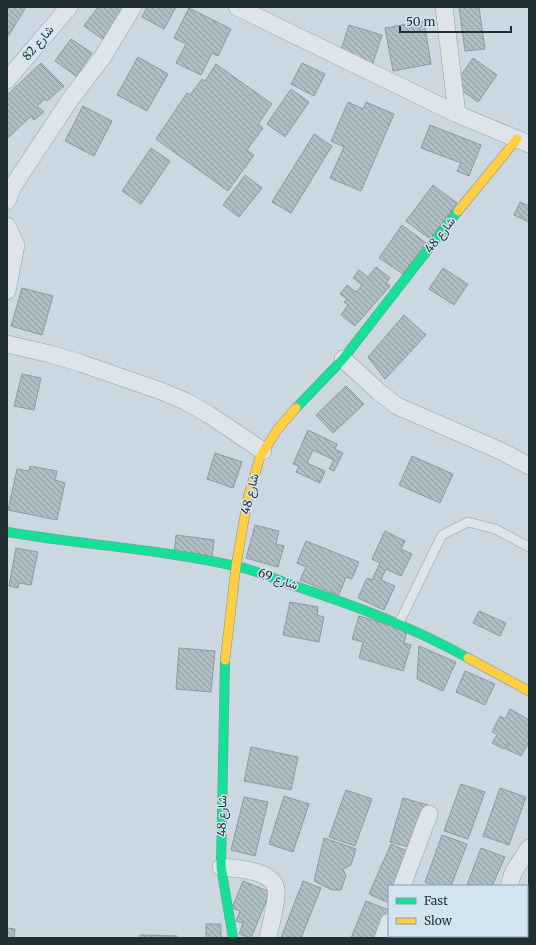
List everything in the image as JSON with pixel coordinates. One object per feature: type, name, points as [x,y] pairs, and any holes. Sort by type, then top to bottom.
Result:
[{"type":"street","points":[[7,201],[17,180],[72,97],[102,58],[133,7]]},
{"type":"street","points":[[237,7],[457,114],[523,142]]},
{"type":"street","points":[[444,7],[457,114]]},
{"type":"street","name":"شارع 82","points":[[7,80],[66,8]]},
{"type":"street","name":"شارع 48","points":[[233,938],[221,867],[224,670],[236,566],[248,497],[262,454],[277,430],[298,405],[343,359],[485,177],[523,142]]},
{"type":"street","points":[[7,226],[16,245],[7,291]]},
{"type":"street","points":[[7,344],[80,363],[167,394],[208,414],[262,454]]},
{"type":"street","points":[[7,351],[63,365],[159,397],[205,420],[262,454]]},
{"type":"street","points":[[343,359],[379,392],[398,406],[501,451],[529,466]]},
{"type":"street","name":"شارع 69","points":[[7,532],[54,540],[166,554],[236,566],[361,608],[399,623],[440,642],[529,691]]},
{"type":"street","points":[[402,885],[429,814]]},
{"type":"street","points":[[509,885],[513,873],[529,848]]},
{"type":"street","points":[[221,867],[254,871],[266,876],[273,882],[276,888],[276,899],[268,938]]},
{"type":"street","points":[[383,938],[388,925]]},
{"type":"lane","points":[[399,623],[442,535],[468,522],[495,529],[529,547]]},
{"type":"building","points":[[7,7],[26,7],[9,35],[7,34]]},
{"type":"building","points":[[98,7],[124,7],[104,40],[84,26]]},
{"type":"building","points":[[147,7],[176,7],[164,29],[142,17]]},
{"type":"building","points":[[459,7],[479,7],[485,49],[465,51]]},
{"type":"building","points":[[189,8],[231,29],[218,56],[212,53],[201,75],[176,63],[186,44],[174,38]]},
{"type":"building","points":[[424,21],[431,64],[393,71],[385,28]]},
{"type":"building","points":[[349,25],[382,35],[373,63],[340,53]]},
{"type":"building","points":[[71,39],[92,53],[76,76],[55,61]]},
{"type":"building","points":[[138,57],[168,74],[147,111],[117,95]]},
{"type":"building","points":[[473,58],[497,75],[478,102],[454,85]]},
{"type":"building","points":[[41,63],[64,86],[47,101],[45,99],[37,106],[44,112],[34,120],[31,116],[8,138],[7,95]]},
{"type":"building","points":[[302,63],[325,74],[314,96],[291,84]]},
{"type":"building","points":[[216,64],[272,104],[258,124],[263,128],[247,150],[254,155],[228,191],[156,139],[187,93],[190,95],[202,79],[205,81]]},
{"type":"building","points":[[291,89],[309,102],[285,137],[267,124]]},
{"type":"building","points":[[348,102],[363,109],[366,102],[394,114],[361,191],[330,178],[344,147],[331,141]]},
{"type":"building","points":[[83,106],[112,121],[94,156],[65,141]]},
{"type":"building","points":[[430,125],[481,145],[469,176],[457,171],[461,163],[421,148]]},
{"type":"building","points":[[314,134],[332,146],[291,213],[272,202]]},
{"type":"building","points":[[151,148],[170,161],[141,204],[122,191]]},
{"type":"building","points":[[245,175],[262,188],[239,217],[223,205]]},
{"type":"building","points":[[433,185],[457,203],[430,239],[406,221]]},
{"type":"building","points":[[520,202],[529,206],[529,222],[514,215]]},
{"type":"building","points":[[402,225],[426,243],[403,274],[379,258]]},
{"type":"building","points":[[376,267],[390,278],[386,283],[390,286],[355,326],[341,315],[348,305],[344,302],[347,299],[340,294],[347,285],[356,292],[362,285],[353,278],[359,270],[368,277]]},
{"type":"building","points":[[443,268],[468,284],[454,305],[429,289]]},
{"type":"building","points":[[22,288],[53,296],[42,335],[11,326]]},
{"type":"building","points":[[404,315],[426,335],[385,379],[368,357]]},
{"type":"building","points":[[22,374],[41,378],[34,410],[14,406]]},
{"type":"building","points":[[346,386],[364,404],[333,433],[316,415]]},
{"type":"building","points":[[308,430],[337,444],[335,449],[343,453],[334,471],[329,469],[334,460],[313,450],[307,463],[325,471],[320,483],[296,472],[299,466],[293,464]]},
{"type":"building","points":[[215,453],[242,462],[233,488],[207,479]]},
{"type":"building","points":[[412,456],[453,474],[440,503],[399,485]]},
{"type":"building","points":[[30,466],[57,471],[55,480],[65,483],[57,520],[8,510],[17,469],[29,471]]},
{"type":"building","points":[[255,525],[279,531],[276,544],[284,546],[278,567],[246,558]]},
{"type":"building","points":[[385,531],[405,541],[401,549],[412,554],[401,576],[386,569],[381,580],[395,586],[384,610],[358,598],[367,578],[372,580],[380,563],[372,559]]},
{"type":"building","points":[[176,535],[214,540],[212,558],[174,554]]},
{"type":"building","points":[[306,541],[359,562],[352,579],[346,577],[339,595],[300,580],[306,567],[297,563]]},
{"type":"building","points":[[16,548],[38,552],[31,585],[19,583],[18,588],[9,586]]},
{"type":"building","points":[[290,602],[318,607],[317,615],[324,617],[319,642],[283,635]]},
{"type":"building","points":[[479,611],[506,623],[500,636],[473,623]]},
{"type":"building","points":[[359,616],[407,630],[404,643],[411,645],[403,671],[359,658],[363,642],[352,639]]},
{"type":"building","points":[[419,646],[456,662],[443,691],[417,679]]},
{"type":"building","points":[[179,648],[215,651],[211,692],[176,689]]},
{"type":"building","points":[[465,671],[495,684],[485,705],[456,692]]},
{"type":"building","points":[[510,709],[529,720],[529,731],[527,734],[529,735],[529,742],[521,756],[506,749],[509,744],[508,743],[504,749],[492,743],[497,735],[492,732],[500,716],[505,719]]},
{"type":"building","points":[[251,747],[298,757],[291,790],[244,781]]},
{"type":"building","points":[[461,784],[485,792],[468,839],[444,831]]},
{"type":"building","points":[[500,788],[526,797],[509,845],[483,836]]},
{"type":"building","points":[[346,790],[372,799],[355,846],[329,837]]},
{"type":"building","points":[[284,796],[309,804],[293,852],[269,844]]},
{"type":"building","points":[[244,797],[268,802],[255,856],[231,850]]},
{"type":"building","points":[[403,798],[428,805],[416,849],[390,842]]},
{"type":"building","points":[[442,835],[467,844],[451,885],[434,885],[425,882]]},
{"type":"building","points":[[324,838],[356,849],[351,865],[343,869],[346,876],[341,890],[332,890],[314,881]]},
{"type":"building","points":[[391,844],[414,854],[401,885],[388,885],[388,903],[369,894]]},
{"type":"building","points":[[481,848],[505,857],[492,885],[467,885]]},
{"type":"building","points":[[243,881],[270,892],[251,938],[239,934],[243,923],[236,921],[240,911],[232,908]]},
{"type":"building","points":[[303,881],[321,888],[301,938],[281,938]]},
{"type":"building","points":[[366,901],[388,910],[388,919],[380,938],[351,938]]},
{"type":"building","points":[[206,924],[221,924],[221,937],[225,938],[206,938]]},
{"type":"building","points":[[7,928],[15,929],[14,938],[7,938]]},
{"type":"building","points":[[140,935],[177,936],[177,938],[140,938]]},
{"type":"building","points":[[453,937],[476,937],[475,938]]},
{"type":"traffic: fast","points":[[296,408],[343,359],[458,211]]},
{"type":"traffic: fast","points":[[7,532],[178,555],[243,568],[385,618],[468,658]]},
{"type":"traffic: fast","points":[[225,660],[221,867],[233,938]]},
{"type":"traffic: slow","points":[[458,211],[517,139]]},
{"type":"traffic: slow","points":[[225,660],[236,566],[248,497],[260,457],[277,430],[296,408]]},
{"type":"traffic: slow","points":[[468,658],[529,691]]}]
